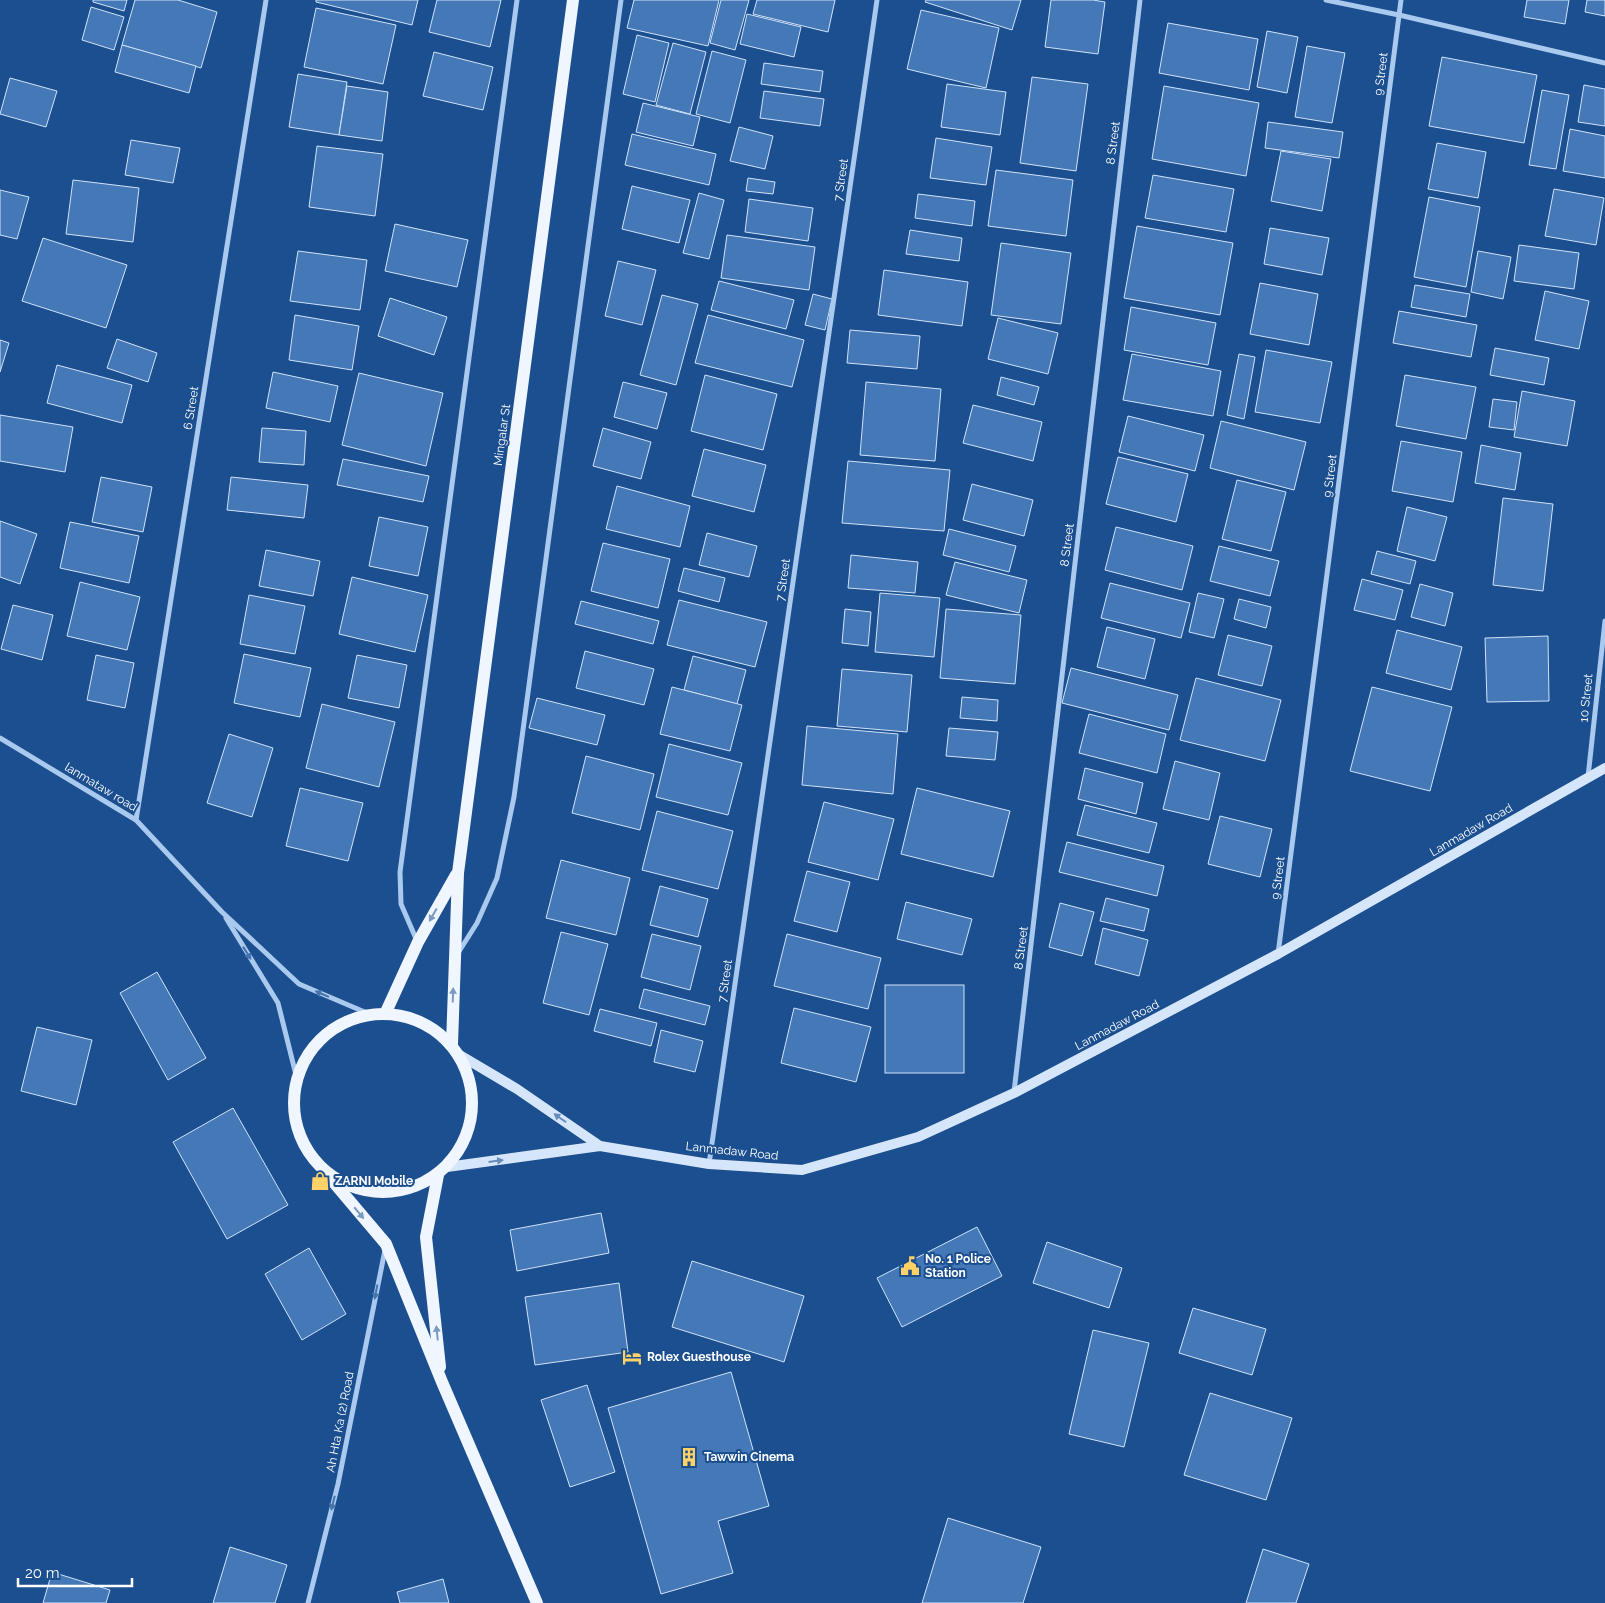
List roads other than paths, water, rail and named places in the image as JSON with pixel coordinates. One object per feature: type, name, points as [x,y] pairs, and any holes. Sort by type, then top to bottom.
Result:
[{"type":"main road","name":"Mingalar St","points":[[455,1049],[454,960],[458,873],[574,0]]},
{"type":"main road","points":[[386,1012],[418,942],[458,873]]},
{"type":"main road","points":[[442,1382],[426,1237],[443,1170],[468,1132],[472,1092],[455,1049],[422,1021],[386,1012],[367,1013],[323,1035],[296,1076],[296,1131],[328,1176],[386,1244],[442,1382],[537,1603]]},
{"type":"main road","points":[[328,1176],[363,1192],[403,1192],[443,1170]]},
{"type":"street","name":"6 Street","points":[[136,820],[266,0]]},
{"type":"street","points":[[418,942],[401,904],[400,872],[517,0]]},
{"type":"street","points":[[454,960],[477,923],[496,878],[514,797],[621,0]]},
{"type":"street","name":"7 Street","points":[[709,1164],[877,0]]},
{"type":"street","name":"8 Street","points":[[1014,1093],[1140,0]]},
{"type":"street","points":[[1326,0],[1605,63]]},
{"type":"street","name":"9 Street","points":[[1278,954],[1401,0]]},
{"type":"street","name":"10 Street","points":[[1588,778],[1605,621]]},
{"type":"street","name":"lanmataw road","points":[[0,738],[136,820],[222,912]]},
{"type":"street","name":"Lanmadaw Road","points":[[443,1170],[600,1146],[709,1164],[802,1170],[918,1137],[1014,1093],[1278,954],[1605,768]]},
{"type":"street","points":[[222,912],[299,984],[367,1013]]},
{"type":"street","points":[[222,912],[278,1003],[296,1076]]},
{"type":"street","name":"Lanmadaw Road","points":[[455,1049],[600,1146]]},
{"type":"street","name":"Ah Hta Ka (2) Road","points":[[308,1603],[338,1484],[386,1244]]},
{"type":"place","name":"ZARNI Mobile","points":[[320,1181]]},
{"type":"place","name":"No. 1 Police Station","points":[[910,1266]]},
{"type":"place","name":"Rolex Guesthouse","points":[[632,1357]]},
{"type":"place","name":"Tawwin Cinema","points":[[689,1457]]}]
